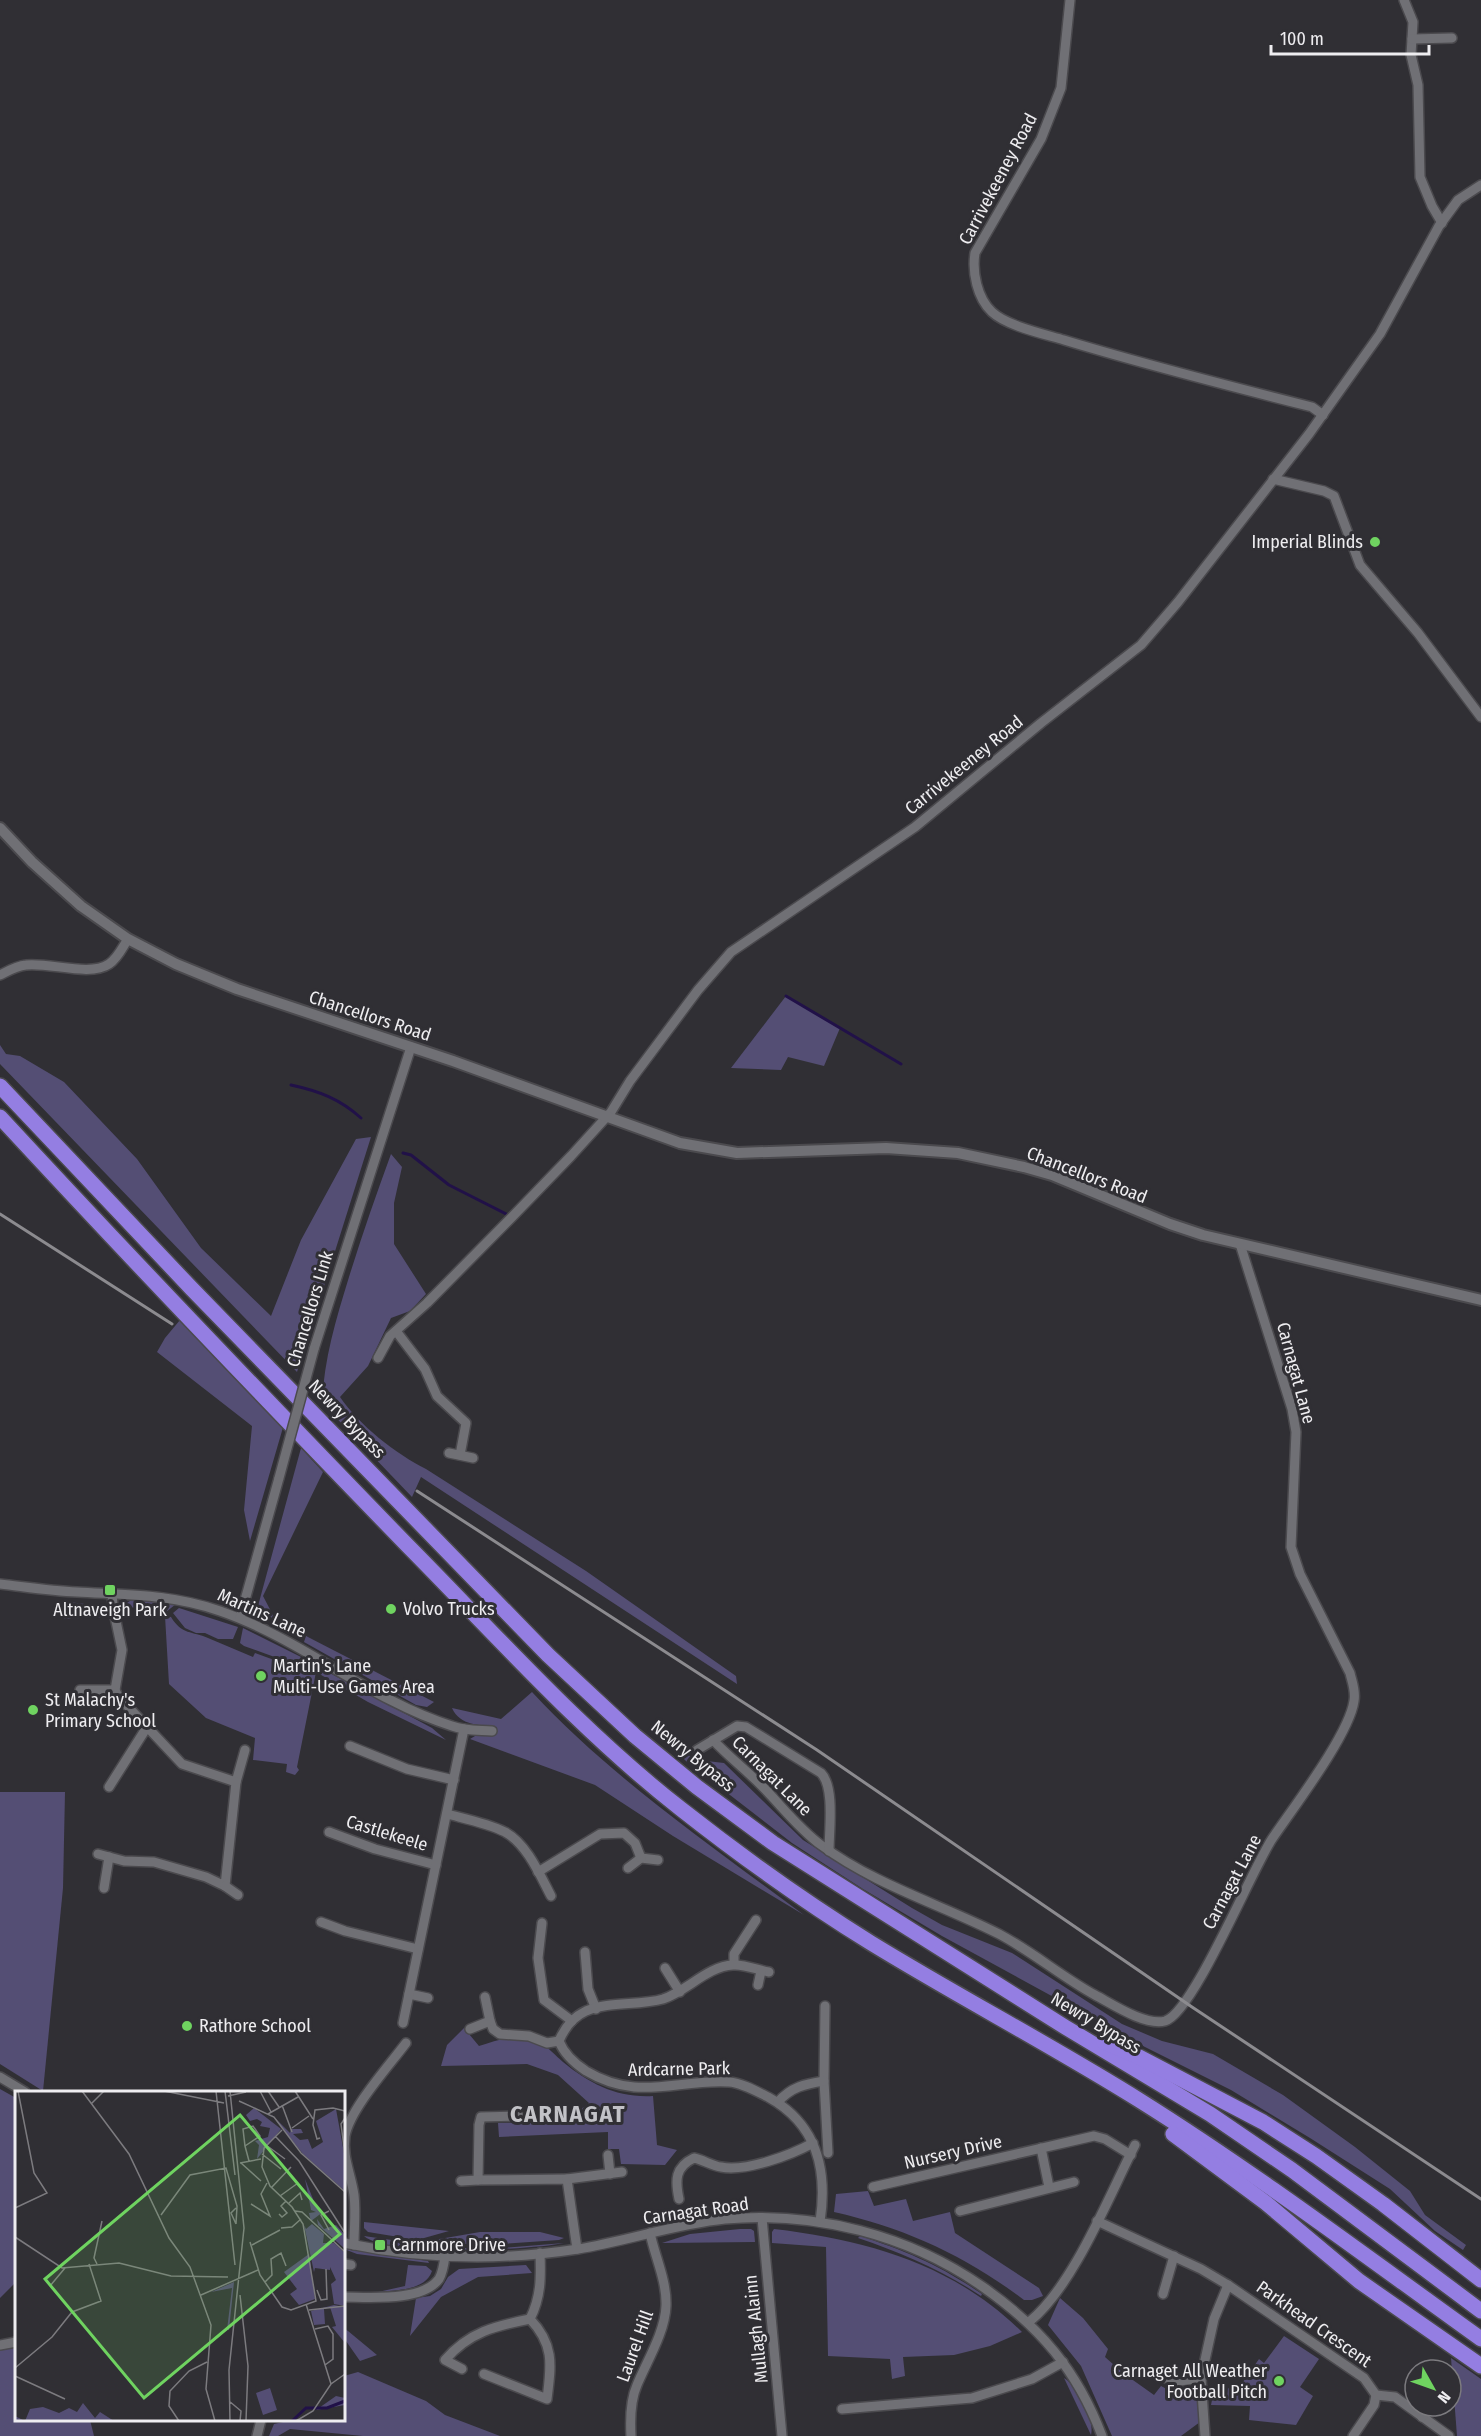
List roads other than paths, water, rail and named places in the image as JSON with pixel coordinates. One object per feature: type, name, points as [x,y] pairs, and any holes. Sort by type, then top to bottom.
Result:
[{"type":"highway","name":"Newry Bypass","points":[[0,1086],[192,1289],[540,1646],[635,1736],[697,1787],[773,1843],[1065,2027],[1210,2114],[1292,2170],[1481,2311]]},
{"type":"highway","points":[[0,1117],[340,1476],[536,1677],[635,1772],[752,1864],[811,1905],[874,1945],[1105,2080],[1269,2186],[1481,2339]]},
{"type":"highway","points":[[1065,2027],[1139,2057],[1263,2122],[1316,2156],[1383,2204],[1481,2280]]},
{"type":"highway","points":[[1105,2080],[1248,2189],[1359,2281],[1481,2366]]},
{"type":"street","name":"Carrivekeeney Road","points":[[1070,0],[1061,88],[1041,139],[975,253],[973,263],[975,278],[986,304],[999,317],[1040,332],[1128,360],[1312,407],[1323,415]]},
{"type":"street","points":[[1404,0],[1413,22],[1411,55],[1418,85],[1420,177],[1432,206],[1443,223]]},
{"type":"street","points":[[1412,39],[1452,38]]},
{"type":"street","name":"Carrivekeeney Road","points":[[605,1116],[611,1112],[630,1081],[698,990],[731,952],[915,827],[1041,723],[1141,645],[1178,602],[1323,415],[1380,334],[1458,200],[1481,185]]},
{"type":"street","points":[[1273,479],[1314,488],[1334,496],[1360,565],[1418,633],[1481,717]]},
{"type":"street","name":"Chancellors Road","points":[[0,828],[60,888],[100,920],[128,939],[176,964],[210,978],[680,1143],[737,1153],[921,1149],[958,1153],[1052,1175],[1170,1224],[1240,1244],[1481,1300]]},
{"type":"street","points":[[0,975],[24,965],[42,964],[92,970],[101,968],[110,964],[128,939]]},
{"type":"street","name":"Chancellors Link","points":[[240,1618],[314,1349],[411,1047]]},
{"type":"street","points":[[378,1358],[390,1336],[426,1303],[571,1156],[605,1116]]},
{"type":"street","name":"Carnagat Lane","points":[[713,1740],[797,1825],[829,1851],[899,1890],[1001,1935],[1040,1957],[1085,1990],[1132,2014],[1155,2022],[1164,2021],[1179,2011],[1197,1985],[1265,1849],[1347,1722],[1354,1702],[1355,1690],[1350,1673],[1295,1561],[1290,1528],[1296,1432],[1292,1409],[1240,1244]]},
{"type":"street","points":[[396,1331],[425,1369],[437,1396],[466,1423],[460,1455]]},
{"type":"street","points":[[449,1453],[473,1458]]},
{"type":"street","name":"Martins Lane","points":[[0,1584],[50,1590],[167,1597],[195,1603],[240,1618],[315,1655],[389,1698],[437,1720],[464,1729],[492,1731]]},
{"type":"street","points":[[112,1593],[112,1607],[122,1650],[115,1690]]},
{"type":"street","points":[[80,1690],[115,1690],[182,1764],[236,1782]]},
{"type":"street","points":[[697,1750],[737,1726],[746,1727],[821,1773],[825,1777],[829,1792],[829,1851]]},
{"type":"street","points":[[109,1787],[147,1727]]},
{"type":"street","name":"Castlekeele","points":[[403,2023],[464,1729]]},
{"type":"street","points":[[350,1746],[407,1769],[454,1780]]},
{"type":"street","points":[[225,1886],[236,1782],[245,1750]]},
{"type":"street","name":"Castlekeele","points":[[447,1814],[505,1832],[515,1840],[538,1872],[551,1896]]},
{"type":"street","name":"Castlekeele","points":[[329,1832],[375,1849],[436,1865]]},
{"type":"street","points":[[538,1872],[600,1834],[624,1833],[635,1843],[641,1858]]},
{"type":"street","points":[[98,1854],[124,1861],[154,1862],[206,1877],[237,1894]]},
{"type":"street","points":[[104,1888],[109,1857]]},
{"type":"street","points":[[628,1868],[641,1858],[658,1860]]},
{"type":"street","points":[[734,1965],[734,1954],[756,1920]]},
{"type":"street","points":[[321,1922],[345,1931],[418,1949]]},
{"type":"street","points":[[542,1923],[538,1958],[544,2000],[572,2021]]},
{"type":"street","points":[[585,1952],[588,1989],[596,2009]]},
{"type":"street","points":[[485,1996],[493,2029],[500,2034],[530,2036],[547,2043],[559,2041],[563,2031],[585,2012],[661,1999],[680,1992],[721,1968],[734,1965],[765,1971],[758,1985]]},
{"type":"street","points":[[665,1968],[680,1992]]},
{"type":"street","points":[[409,1994],[428,1998]]},
{"type":"street","points":[[825,2006],[824,2081],[828,2153]]},
{"type":"street","points":[[470,2029],[490,2021]]},
{"type":"street","name":"Ardcarne Park","points":[[559,2041],[562,2051],[579,2066],[602,2080],[621,2087],[676,2087],[731,2082],[755,2090],[777,2102],[807,2130],[813,2143],[824,2181],[820,2222]]},
{"type":"street","points":[[345,2134],[354,2113],[406,2043]]},
{"type":"street","points":[[0,2077],[24,2091]]},
{"type":"street","points":[[777,2102],[787,2092],[804,2084],[824,2081]]},
{"type":"street","points":[[478,2180],[478,2125],[481,2117],[519,2116]]},
{"type":"street","name":"Nursery Drive","points":[[873,2187],[1094,2136],[1105,2139],[1131,2155]]},
{"type":"street","points":[[679,2199],[675,2182],[678,2169],[694,2158],[722,2168],[742,2166],[790,2155],[813,2143]]},
{"type":"street","points":[[1029,2322],[1051,2299],[1097,2221],[1136,2145]]},
{"type":"street","points":[[1041,2148],[1049,2187]]},
{"type":"street","points":[[608,2155],[610,2174]]},
{"type":"street","points":[[345,2159],[354,2193],[356,2213],[354,2245]]},
{"type":"street","points":[[461,2181],[567,2179],[622,2172]]},
{"type":"street","points":[[567,2179],[577,2249]]},
{"type":"street","points":[[960,2211],[1074,2182]]},
{"type":"street","name":"Carnagat Road","points":[[345,2243],[445,2256],[493,2256],[577,2249],[718,2220],[762,2218],[820,2222],[890,2239],[935,2258],[968,2276],[1029,2322],[1046,2339],[1079,2385],[1102,2436]]},
{"type":"street","name":"Mullagh Alainn","points":[[762,2218],[782,2436]]},
{"type":"street","name":"Parkhead Crescent","points":[[1097,2221],[1174,2256],[1228,2285],[1358,2373],[1371,2385],[1376,2395],[1374,2405],[1353,2436]]},
{"type":"street","name":"Laurel Hill","points":[[631,2436],[630,2421],[636,2387],[647,2365],[666,2308],[660,2265],[650,2233]]},
{"type":"street","points":[[530,2319],[540,2290],[540,2253]]},
{"type":"street","points":[[345,2297],[392,2297],[430,2288],[442,2274],[445,2256]]},
{"type":"street","points":[[1163,2294],[1174,2256]]},
{"type":"street","name":"Parkhead Crescent","points":[[1205,2436],[1201,2378],[1214,2319],[1228,2285]]},
{"type":"street","points":[[462,2369],[445,2360],[459,2343],[498,2326],[530,2319]]},
{"type":"street","points":[[484,2374],[547,2399],[552,2364],[548,2345],[530,2319]]},
{"type":"street","points":[[0,2345],[15,2342]]},
{"type":"street","points":[[842,2409],[972,2398],[1032,2379],[1063,2362]]},
{"type":"street","points":[[1158,2373],[1173,2382],[1201,2378]]},
{"type":"street","name":"Parkhead Crescent","points":[[1376,2395],[1395,2397],[1403,2403]]},
{"type":"street","name":"Parkhead Crescent","points":[[1425,2418],[1449,2436]]},
{"type":"street","points":[[257,2436],[261,2421]]},
{"type":"waterway","points":[[786,996],[901,1064]]},
{"type":"waterway","points":[[291,1085],[329,1097],[361,1118]]},
{"type":"waterway","points":[[403,1153],[411,1155],[449,1185],[510,1216]]},
{"type":"railway","points":[[0,1214],[172,1324]]},
{"type":"railway","points":[[417,1491],[817,1750],[1192,2007],[1481,2199]]},
{"type":"place","name":"Imperial Blinds","points":[[1375,542]]},
{"type":"place","name":"Altnaveigh Park","points":[[110,1590]]},
{"type":"place","name":"Volvo Trucks","points":[[391,1609]]},
{"type":"place","name":"Martin's Lane Multi-Use Games Area","points":[[261,1676]]},
{"type":"place","name":"St Malachy's Primary School","points":[[33,1710]]},
{"type":"place","name":"Rathore School","points":[[187,2026]]},
{"type":"place","name":"Carnmore Drive","points":[[380,2245]]},
{"type":"place","name":"Carnaget All Weather Football Pitch","points":[[1279,2381]]},
{"type":"district","name":"CARNAGAT","points":[[568,2114]]}]
